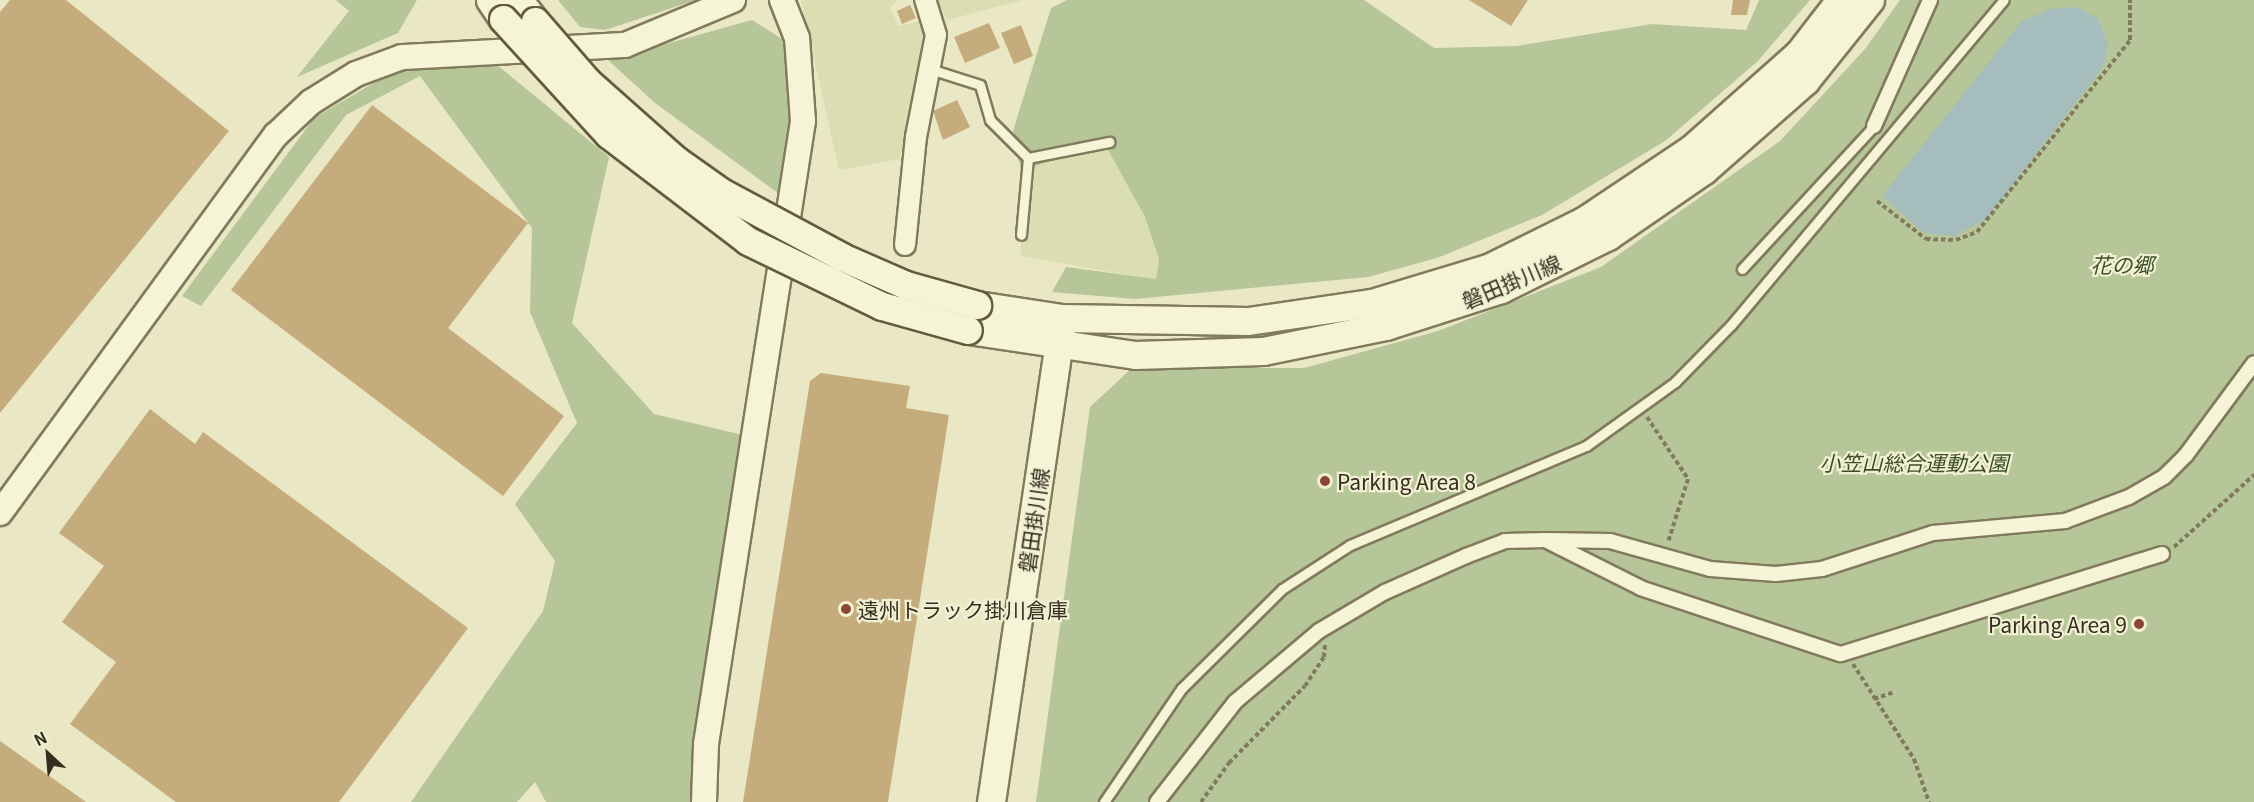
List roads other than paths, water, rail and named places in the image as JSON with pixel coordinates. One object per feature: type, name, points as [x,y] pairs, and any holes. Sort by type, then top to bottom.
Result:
[{"type":"main road","name":"磐田掛川線","points":[[991,802],[1062,318],[1182,323],[1317,314],[1488,268],[1585,220],[1691,149],[1799,53],[1840,0]]},
{"type":"main road","name":"磐田掛川線","points":[[1059,345],[1135,355],[1263,351],[1386,326],[1501,289],[1608,236],[1704,170],[1805,81],[1870,0]]},
{"type":"main road","points":[[512,10],[676,160],[721,192],[842,257],[906,285],[977,305],[1062,318]]},
{"type":"main road","points":[[512,10],[608,134],[748,241],[882,306],[968,330],[1059,345]]},
{"type":"street","points":[[0,513],[276,135],[311,102],[356,74],[402,57],[625,45],[734,0]]},
{"type":"street","points":[[704,802],[706,744],[803,121],[797,38],[782,0]]},
{"type":"street","points":[[905,245],[936,35],[925,0]]},
{"type":"street","points":[[1874,126],[1930,0]]},
{"type":"street","points":[[1157,802],[1235,702],[1319,631],[1385,592],[1466,556],[1505,541],[1575,537],[1664,554],[1710,569],[1776,574],[1822,569],[1933,533],[2065,521],[2129,497],[2164,477],[2186,455],[2254,363]]},
{"type":"street","points":[[1545,540],[1641,588],[1840,654],[2162,554]]},
{"type":"lane","points":[[1104,802],[1181,689],[1282,589],[1350,545],[1562,458],[1642,409],[1731,325],[2004,0]]},
{"type":"lane","points":[[930,69],[980,85],[990,120],[1028,158]]},
{"type":"lane","points":[[1742,269],[1874,126]]},
{"type":"lane","points":[[1028,158],[1109,142]]},
{"type":"lane","points":[[1021,235],[1028,158]]},
{"type":"water","points":[[2077,7],[2097,18],[2102,29],[2108,45],[2103,67],[1986,219],[1955,236],[1924,233],[1882,196],[2021,22],[2050,9]]},
{"type":"place","name":"Parking Area 8","points":[[1325,481]]},
{"type":"place","name":"遠州トラック掛川倉庫","points":[[846,609]]},
{"type":"place","name":"Parking Area 9","points":[[2139,624]]},
{"type":"park label","name":"花の郷","points":[[2122,264]]},
{"type":"park label","name":"小笠山総合運動公園","points":[[1914,462]]}]
